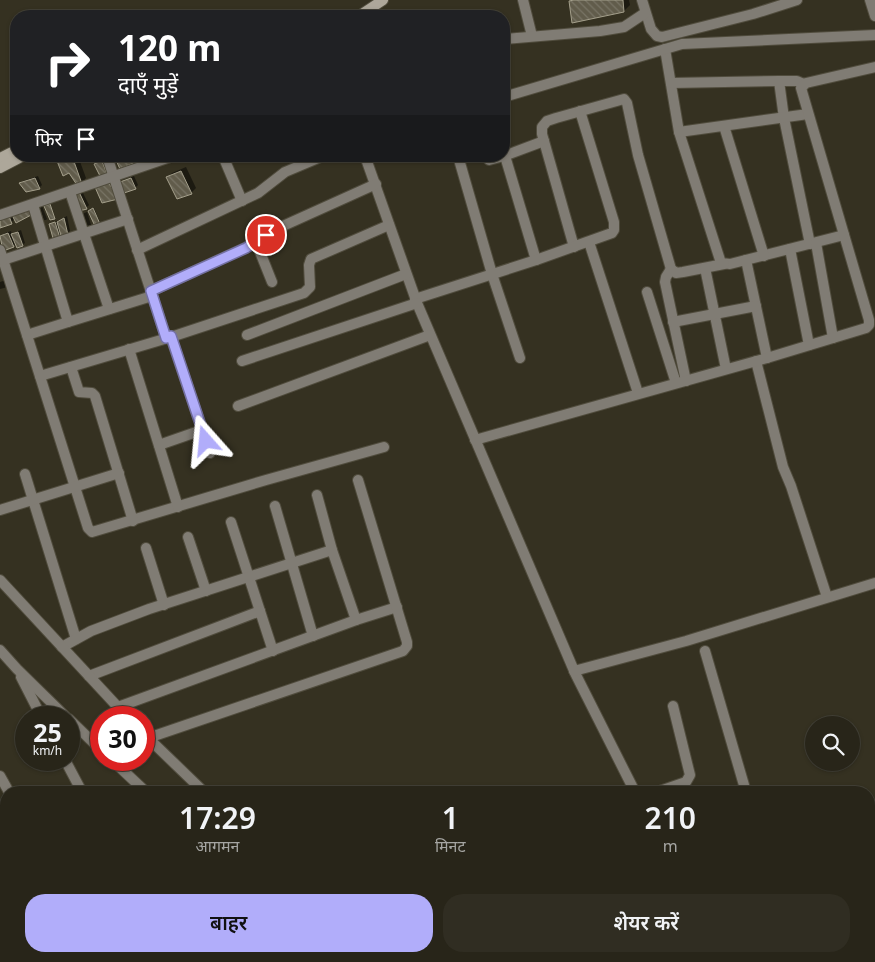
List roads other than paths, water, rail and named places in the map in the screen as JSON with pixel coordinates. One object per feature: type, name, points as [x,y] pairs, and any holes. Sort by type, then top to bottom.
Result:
[{"type":"main road","points":[[369,10],[383,0]]},
{"type":"main road","points":[[0,168],[12,162]]},
{"type":"street","points":[[523,0],[532,36]]},
{"type":"street","points":[[642,0],[653,34],[662,37],[753,14],[797,0]]},
{"type":"street","points":[[870,0],[875,16]]},
{"type":"street","points":[[510,38],[600,32],[624,27],[645,13]]},
{"type":"street","points":[[510,95],[682,44],[875,34]]},
{"type":"street","points":[[665,49],[679,132],[719,261],[724,264]]},
{"type":"street","points":[[671,83],[797,81],[804,84],[875,67]]},
{"type":"street","points":[[779,81],[784,118],[833,338]]},
{"type":"street","points":[[476,440],[767,358],[871,326],[801,92],[804,84]]},
{"type":"street","points":[[574,247],[541,129],[545,123],[621,100],[626,100],[638,155],[671,269],[676,272],[683,272],[746,260],[844,235]]},
{"type":"street","points":[[242,361],[608,235],[614,230],[614,227],[580,111]]},
{"type":"street","points":[[679,132],[808,114]]},
{"type":"street","points":[[724,126],[764,256]]},
{"type":"street","points":[[510,154],[544,142]]},
{"type":"street","points":[[109,162],[151,293],[210,453]]},
{"type":"street","points":[[0,215],[156,162]]},
{"type":"street","points":[[225,162],[242,201]]},
{"type":"street","points":[[137,250],[258,193],[285,172],[309,162]]},
{"type":"street","points":[[367,162],[406,274],[430,335],[574,672],[631,786]]},
{"type":"street","points":[[460,162],[492,274],[520,358]]},
{"type":"street","points":[[506,162],[536,260]]},
{"type":"street","points":[[27,335],[110,309],[151,293],[256,242],[274,230],[376,184]]},
{"type":"street","points":[[70,192],[110,309]]},
{"type":"street","points":[[33,204],[68,322]]},
{"type":"street","points":[[128,219],[46,246],[2,255],[75,488],[88,528],[92,532],[384,446]]},
{"type":"street","points":[[40,376],[304,293],[310,287],[309,265],[311,259],[389,225]]},
{"type":"street","points":[[256,242],[272,282]]},
{"type":"street","points":[[589,242],[638,393]]},
{"type":"street","points":[[790,249],[809,345]]},
{"type":"street","points":[[746,260],[767,358]]},
{"type":"street","points":[[705,268],[726,369]]},
{"type":"street","points":[[671,269],[665,282],[674,322],[681,382]]},
{"type":"street","points":[[247,335],[406,274]]},
{"type":"street","points":[[647,292],[681,382]]},
{"type":"street","points":[[674,322],[756,306]]},
{"type":"street","points":[[238,406],[430,335]]},
{"type":"street","points":[[129,349],[178,507]]},
{"type":"street","points":[[756,361],[783,467],[827,597]]},
{"type":"street","points":[[70,367],[79,392],[92,393],[95,396],[133,521]]},
{"type":"street","points":[[159,445],[202,430]]},
{"type":"street","points":[[0,510],[119,473]]},
{"type":"street","points":[[25,474],[76,638]]},
{"type":"street","points":[[155,733],[403,651],[407,646],[407,642],[358,480]]},
{"type":"street","points":[[317,495],[332,550],[356,620]]},
{"type":"street","points":[[275,506],[313,636]]},
{"type":"street","points":[[231,522],[273,651]]},
{"type":"street","points":[[188,537],[206,592]]},
{"type":"street","points":[[146,548],[164,605]]},
{"type":"street","points":[[62,647],[76,638],[115,622],[332,550]]},
{"type":"street","points":[[0,580],[117,706]]},
{"type":"street","points":[[574,672],[686,641],[875,583]]},
{"type":"street","points":[[121,706],[356,620],[397,607]]},
{"type":"street","points":[[89,676],[260,611]]},
{"type":"street","points":[[0,650],[16,669],[55,706]]},
{"type":"street","points":[[705,651],[744,786]]},
{"type":"street","points":[[16,669],[36,706]]},
{"type":"street","points":[[673,706],[690,775],[682,784],[676,786]]},
{"type":"street","points":[[80,730],[90,739]]},
{"type":"street","points":[[155,745],[198,786]]},
{"type":"street","points":[[71,771],[79,786]]},
{"type":"street","points":[[124,771],[140,786]]}]
